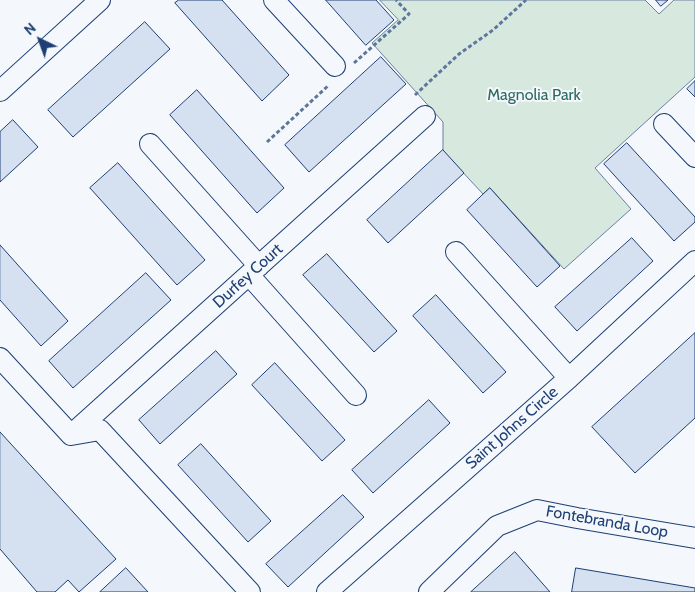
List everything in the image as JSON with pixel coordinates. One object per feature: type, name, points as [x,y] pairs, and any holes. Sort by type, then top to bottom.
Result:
[{"type":"street","points":[[0,91],[100,0]]},
{"type":"street","points":[[274,0],[335,66]]},
{"type":"street","name":"Durfey Court","points":[[72,435],[425,116]]},
{"type":"street","points":[[664,124],[695,157]]},
{"type":"street","points":[[150,144],[356,395]]},
{"type":"street","points":[[456,252],[570,378]]},
{"type":"street","name":"Saint Johns Circle","points":[[328,592],[570,378],[695,261]]},
{"type":"street","points":[[0,358],[72,435],[100,430],[250,592]]},
{"type":"street","name":"Fontebranda Loop","points":[[429,592],[497,526],[537,510],[695,538]]},
{"type":"path","points":[[415,95],[459,54],[492,30],[526,0]]},
{"type":"green space","name":"Magnolia Park","points":[[380,0],[645,0],[659,14],[674,0],[695,0],[695,77],[595,168],[631,209],[564,269],[490,188],[483,194],[443,151],[443,122],[372,43],[398,20]]},
{"type":"building","points":[[179,0],[222,0],[289,75],[262,101],[175,3]]},
{"type":"building","points":[[326,0],[376,0],[394,20],[366,45]]},
{"type":"building","points":[[656,0],[668,0],[661,6]]},
{"type":"building","points":[[145,22],[170,49],[73,137],[48,110]]},
{"type":"building","points":[[381,57],[406,84],[309,172],[285,145]]},
{"type":"building","points":[[695,81],[695,97],[687,89]]},
{"type":"building","points":[[197,90],[284,188],[257,213],[170,115]]},
{"type":"building","points":[[13,120],[38,147],[0,182],[0,132]]},
{"type":"building","points":[[627,143],[695,217],[695,222],[674,241],[604,164]]},
{"type":"building","points":[[443,150],[464,173],[388,243],[367,220]]},
{"type":"building","points":[[118,163],[205,260],[177,285],[90,188]]},
{"type":"building","points":[[490,188],[560,266],[537,287],[467,210]]},
{"type":"building","points":[[632,238],[653,261],[577,331],[555,307]]},
{"type":"building","points":[[0,245],[68,321],[41,346],[0,300]]},
{"type":"building","points":[[327,254],[397,331],[374,352],[303,275]]},
{"type":"building","points":[[146,273],[171,300],[73,388],[49,361]]},
{"type":"building","points":[[436,295],[506,372],[483,393],[413,316]]},
{"type":"building","points":[[695,333],[695,418],[635,473],[592,427]]},
{"type":"building","points":[[216,351],[237,374],[160,444],[139,420]]},
{"type":"building","points":[[275,363],[345,440],[322,461],[252,385]]},
{"type":"building","points":[[429,400],[450,423],[373,493],[352,470]]},
{"type":"building","points":[[0,432],[116,559],[79,592],[68,580],[55,592],[37,592],[0,549]]},
{"type":"building","points":[[201,444],[271,521],[248,542],[178,465]]},
{"type":"building","points":[[343,495],[364,517],[288,587],[266,564]]},
{"type":"building","points":[[515,552],[550,592],[471,592]]},
{"type":"building","points":[[126,568],[148,592],[100,592]]},
{"type":"building","points":[[576,568],[695,588],[695,592],[572,592]]}]
